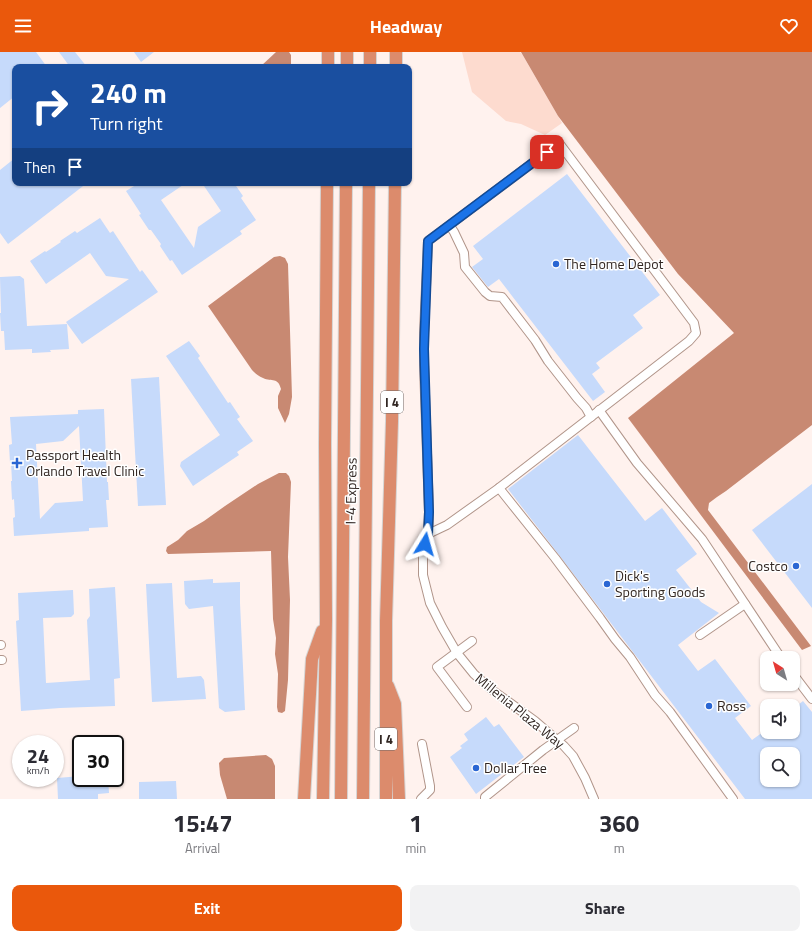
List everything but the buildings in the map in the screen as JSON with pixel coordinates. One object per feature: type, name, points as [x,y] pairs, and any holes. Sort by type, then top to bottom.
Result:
[{"type":"highway","points":[[328,52],[328,64]]},
{"type":"highway","points":[[347,52],[347,64]]},
{"type":"highway","points":[[370,52],[370,64]]},
{"type":"highway","points":[[396,52],[396,64]]},
{"type":"highway","points":[[323,799],[326,620],[325,444],[327,186]]},
{"type":"highway","name":"I-4 Express","points":[[341,799],[346,186]]},
{"type":"highway","name":"I-4 Express","points":[[363,799],[369,186]]},
{"type":"highway","name":"I 4","points":[[386,799],[386,621],[392,421],[395,186]]},
{"type":"highway","points":[[304,799],[312,659],[326,620]]},
{"type":"highway","points":[[386,679],[395,704],[400,799]]},
{"type":"street","points":[[428,534],[447,525],[498,488],[591,417],[689,341],[696,333],[694,323],[559,143],[450,226],[464,253],[465,267],[485,292],[490,296],[502,297],[536,340],[548,361],[586,408],[591,417]]},
{"type":"street","name":"Millenia Plaza Way","points":[[450,226],[428,241],[424,349],[429,512],[428,534],[423,555],[423,575],[430,603],[456,653],[474,674],[492,690],[564,746],[573,756],[594,799]]},
{"type":"street","points":[[600,410],[637,463],[702,538],[776,651]]},
{"type":"street","points":[[498,488],[555,558],[630,657],[655,695],[670,712],[733,799]]},
{"type":"street","points":[[700,635],[745,604]]},
{"type":"street","points":[[467,707],[437,668],[472,641]]},
{"type":"street","points":[[800,683],[812,699]]},
{"type":"street","points":[[485,799],[485,796],[543,750],[574,728]]},
{"type":"street","points":[[421,799],[430,790],[422,744]]},
{"type":"shaded area","points":[[276,52],[289,52],[291,55],[291,64],[263,64]]},
{"type":"shaded area","points":[[462,52],[520,52],[562,123],[545,135],[521,124],[506,121],[472,92]]},
{"type":"shaded area","points":[[521,52],[812,52],[812,425],[709,503],[708,510],[811,646],[802,650],[628,418],[734,333],[678,274],[558,116]]},
{"type":"shaded area","points":[[280,256],[285,258],[288,264],[292,397],[289,414],[285,423],[278,408],[278,396],[281,389],[280,385],[274,380],[261,377],[252,370],[208,306],[274,257]]},
{"type":"shaded area","points":[[279,473],[286,473],[291,482],[288,557],[290,600],[288,680],[285,711],[282,713],[278,712],[277,707],[278,674],[275,654],[276,638],[273,619],[271,551],[168,554],[166,551],[167,547],[178,540],[187,531],[258,484]]},
{"type":"shaded area","points":[[266,755],[272,759],[275,766],[275,799],[227,799],[220,775],[219,763],[224,758]]},
{"type":"place","name":"The Home Depot","points":[[556,264]]},
{"type":"place","name":"Passport Health Orlando Travel Clinic","points":[[17,463]]},
{"type":"place","name":"Costco","points":[[796,566]]},
{"type":"place","name":"Dick's Sporting Goods","points":[[607,584]]},
{"type":"place","name":"Ross","points":[[709,706]]},
{"type":"place","name":"Dollar Tree","points":[[476,768]]},
{"type":"route","points":[[425,544],[428,534],[429,512],[424,365],[428,241],[547,152]]}]
